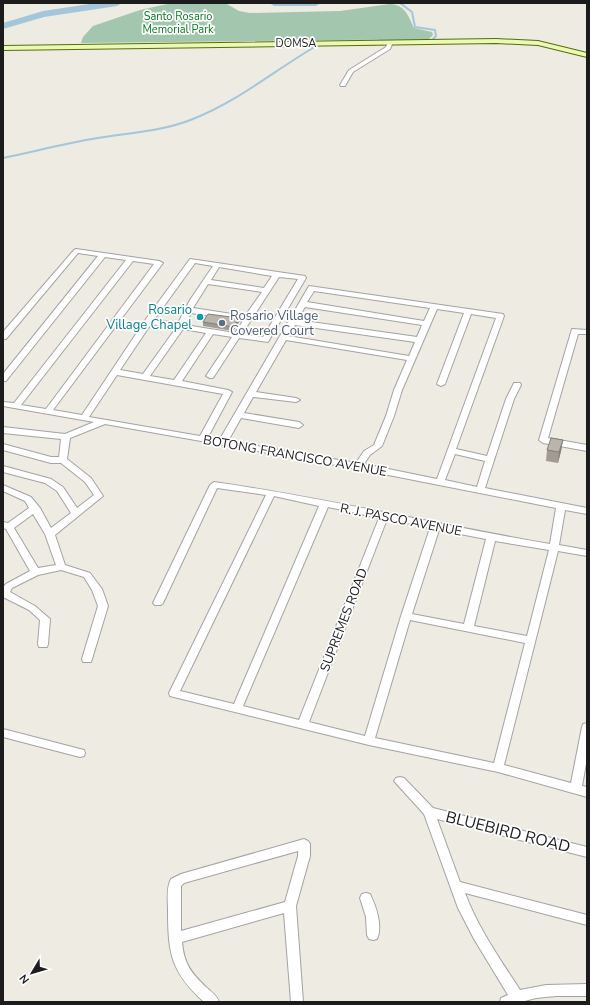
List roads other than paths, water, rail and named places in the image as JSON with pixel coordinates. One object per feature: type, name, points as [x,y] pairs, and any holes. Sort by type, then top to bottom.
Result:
[{"type":"main road","name":"DOMSA","points":[[3,48],[390,42],[516,42],[545,44],[587,55]]},
{"type":"street","points":[[343,85],[351,71],[388,48],[390,42]]},
{"type":"street","points":[[3,337],[76,251],[159,263],[48,412]]},
{"type":"street","points":[[3,379],[103,255]]},
{"type":"street","points":[[16,406],[131,259]]},
{"type":"street","points":[[84,418],[116,372],[120,362],[149,321],[193,261],[302,278],[265,340],[149,321]]},
{"type":"street","points":[[146,376],[180,327],[206,281],[217,265]]},
{"type":"street","points":[[210,376],[276,274]]},
{"type":"street","points":[[206,281],[266,290]]},
{"type":"street","points":[[224,442],[312,288],[500,316],[440,483]]},
{"type":"street","points":[[303,304],[427,324]]},
{"type":"street","points":[[358,466],[367,453],[378,446],[390,416],[398,390],[434,306]]},
{"type":"street","points":[[189,310],[247,319]]},
{"type":"street","points":[[441,384],[468,311]]},
{"type":"street","points":[[293,322],[420,340]]},
{"type":"street","points":[[587,332],[575,331],[543,440],[587,448]]},
{"type":"street","points":[[177,382],[210,332]]},
{"type":"street","points":[[284,338],[412,359]]},
{"type":"street","points":[[116,372],[146,376],[228,392],[203,439]]},
{"type":"street","points":[[480,490],[510,399],[517,385]]},
{"type":"street","points":[[252,394],[296,400]]},
{"type":"street","name":"BOTONG FRANCISCO AVENUE","points":[[3,404],[358,466],[587,511]]},
{"type":"street","points":[[239,415],[299,425]]},
{"type":"street","points":[[3,430],[66,437],[104,422]]},
{"type":"street","points":[[63,460],[66,437]]},
{"type":"street","points":[[3,447],[52,460],[63,460],[88,480],[99,496],[50,534]]},
{"type":"street","points":[[451,451],[491,459]]},
{"type":"street","points":[[3,469],[48,481],[60,489],[76,514]]},
{"type":"street","name":"R. J. PASCO AVENUE","points":[[158,603],[214,485],[271,493],[491,538],[554,547],[587,554]]},
{"type":"street","points":[[3,488],[28,499],[35,508],[50,534],[61,567]]},
{"type":"street","points":[[271,493],[174,693],[369,741],[498,768],[587,792]]},
{"type":"street","points":[[237,708],[324,504]]},
{"type":"street","points":[[498,768],[554,547],[561,506]]},
{"type":"street","points":[[35,508],[6,526],[35,572]]},
{"type":"street","name":"SUPREMES ROAD","points":[[303,724],[384,516]]},
{"type":"street","points":[[369,741],[406,616],[435,527]]},
{"type":"street","points":[[468,628],[491,538]]},
{"type":"street","points":[[42,644],[44,619],[32,608],[4,593],[9,586],[35,572],[61,567],[87,575],[97,589],[102,606],[87,659]]},
{"type":"street","points":[[406,616],[530,640]]},
{"type":"street","points":[[576,789],[587,727]]},
{"type":"street","points":[[3,733],[80,753]]},
{"type":"street","points":[[400,781],[429,812],[464,908],[512,999],[551,989],[587,990]]},
{"type":"street","name":"BLUEBIRD ROAD","points":[[429,812],[587,852]]},
{"type":"street","points":[[213,1002],[193,983],[179,964],[174,895],[176,883],[181,879],[304,844],[304,856],[290,906],[297,1002]]},
{"type":"street","points":[[457,886],[587,920]]},
{"type":"street","points":[[366,898],[372,917],[373,935]]},
{"type":"street","points":[[176,938],[290,906]]},
{"type":"waterway","points":[[3,26],[43,14],[117,3]]},
{"type":"waterway","points":[[274,3],[316,3]]},
{"type":"waterway","points":[[379,40],[432,40],[436,36],[435,30],[415,27],[412,12],[400,3]]},
{"type":"waterway","points":[[3,158],[81,141],[168,127],[193,119],[210,112],[242,94],[318,45]]},
{"type":"waterway","points":[[361,45],[375,45]]},
{"type":"place","name":"Rosario Village Chapel","points":[[200,317]]},
{"type":"place","name":"Rosario Village Covered Court","points":[[222,323]]},
{"type":"park label","name":"Santo Rosario Memorial Park","points":[[178,22]]}]
